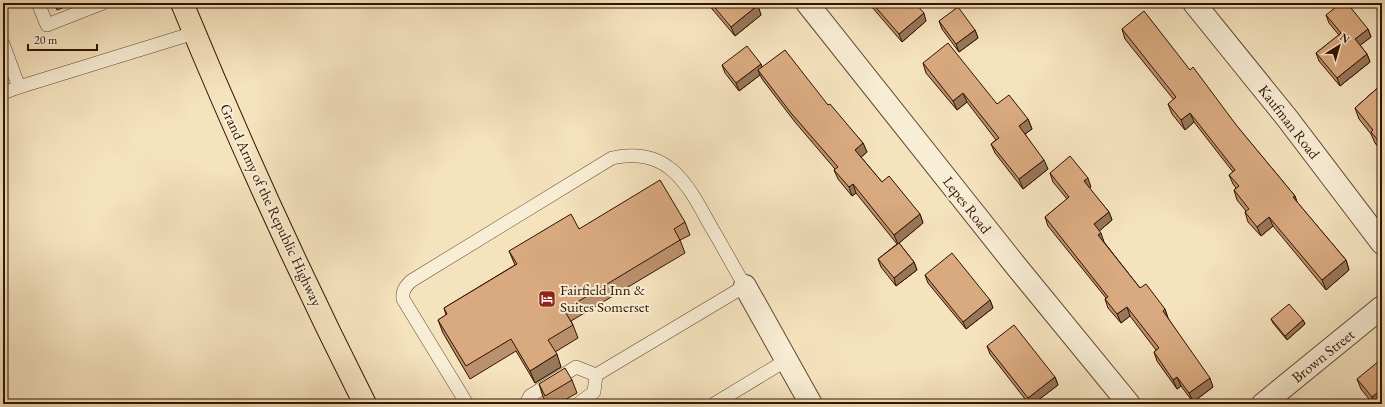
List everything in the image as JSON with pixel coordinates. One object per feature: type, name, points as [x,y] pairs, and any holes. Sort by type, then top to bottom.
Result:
[{"type":"main road","name":"Grand Army of the Republic Highway","points":[[182,3],[272,208],[339,353],[365,404]]},
{"type":"street","name":"Lepes Road","points":[[808,3],[1016,266],[1129,404]]},
{"type":"street","name":"Kaufman Road","points":[[1194,3],[1287,118],[1382,243]]},
{"type":"street","points":[[745,286],[785,361],[811,404]]},
{"type":"street","name":"Brown Street","points":[[1263,404],[1382,307]]},
{"type":"lane","points":[[38,3],[47,25],[103,3]]},
{"type":"lane","points":[[3,93],[194,32]]},
{"type":"lane","points":[[3,44],[19,87]]},
{"type":"lane","points":[[466,404],[403,299],[402,293],[404,288],[417,277],[612,158],[624,155],[640,156],[658,161],[679,175],[691,190],[745,286],[596,375]]},
{"type":"lane","points":[[714,404],[785,361]]},
{"type":"lane","points":[[526,404],[530,396],[576,367],[596,375]]},
{"type":"lane","points":[[578,404],[594,392],[596,375]]},
{"type":"building","points":[[711,3],[756,3],[758,5],[731,27]]},
{"type":"building","points":[[872,3],[915,3],[924,13],[899,34]]},
{"type":"building","points":[[1341,3],[1347,3],[1368,29],[1355,39],[1367,54],[1337,78],[1316,53],[1341,33],[1326,15]]},
{"type":"building","points":[[958,7],[975,30],[956,44],[939,21]]},
{"type":"building","points":[[1144,11],[1190,70],[1193,67],[1237,126],[1295,196],[1293,197],[1346,260],[1322,280],[1269,217],[1257,227],[1245,212],[1249,209],[1234,190],[1239,186],[1229,175],[1235,170],[1190,113],[1181,120],[1168,104],[1176,97],[1122,29]]},
{"type":"building","points":[[948,43],[997,104],[1009,95],[1028,119],[1019,126],[1044,160],[1019,179],[991,144],[999,138],[963,93],[953,101],[923,63]]},
{"type":"building","points":[[747,46],[761,64],[736,83],[722,65]]},
{"type":"building","points":[[785,50],[828,105],[830,104],[863,143],[855,150],[882,182],[889,176],[920,214],[894,235],[853,184],[849,187],[834,170],[838,167],[791,113],[758,70]]},
{"type":"building","points":[[1382,84],[1382,145],[1371,132],[1373,130],[1355,108]]},
{"type":"building","points":[[1070,156],[1088,178],[1084,181],[1109,212],[1094,224],[1101,233],[1098,235],[1140,288],[1146,284],[1165,309],[1163,311],[1210,378],[1189,393],[1177,377],[1173,380],[1154,352],[1159,348],[1127,307],[1117,314],[1105,299],[1108,297],[1045,217],[1069,197],[1050,173]]},
{"type":"building","name":"Fairfield Inn & Suites Somerset","points":[[660,180],[685,222],[674,229],[680,240],[564,310],[573,325],[548,340],[557,354],[530,371],[511,339],[466,366],[438,320],[447,314],[444,308],[517,264],[509,251],[571,214],[579,229]]},
{"type":"building","points":[[899,243],[914,262],[894,278],[878,259]]},
{"type":"building","points":[[952,253],[990,300],[963,322],[925,275]]},
{"type":"building","points":[[1289,304],[1303,320],[1285,336],[1271,319]]},
{"type":"building","points":[[1014,325],[1055,377],[1028,398],[987,346]]},
{"type":"building","points":[[1379,361],[1381,364],[1382,363],[1382,389],[1372,397],[1357,379]]},
{"type":"building","points":[[565,368],[572,380],[545,396],[539,384]]},
{"type":"place","name":"Fairfield Inn & Suites Somerset","points":[[547,299]]}]
